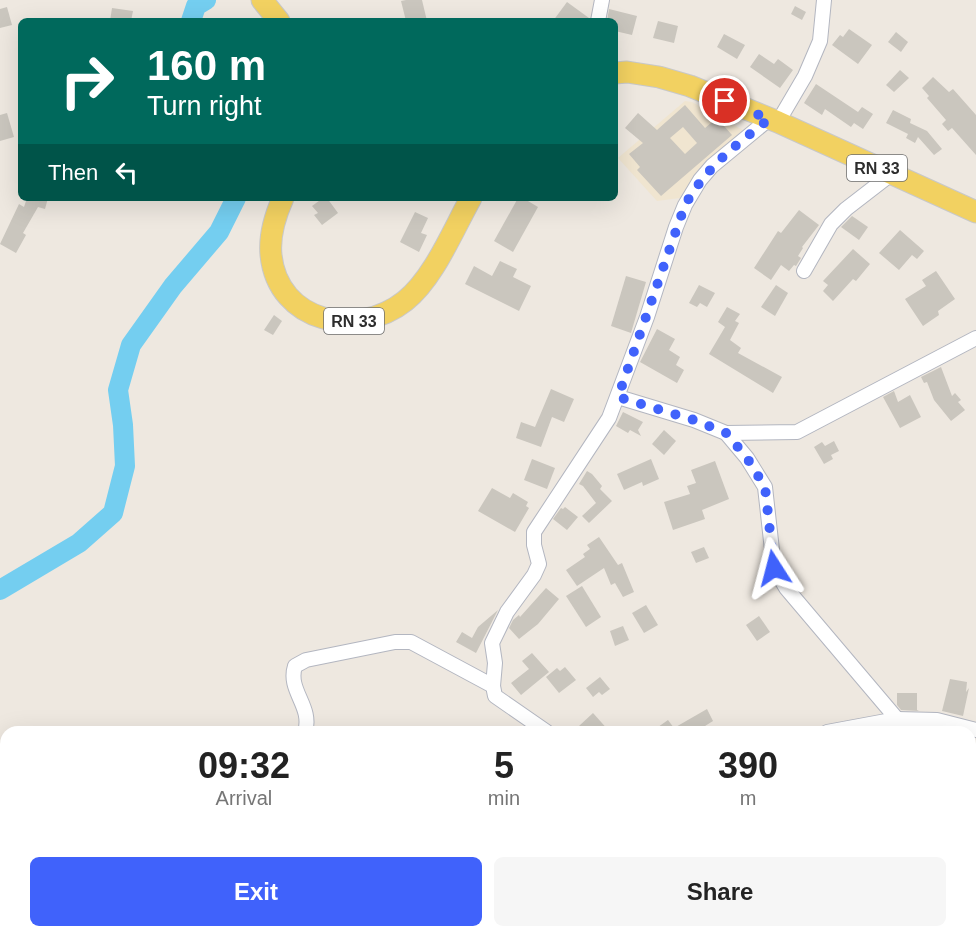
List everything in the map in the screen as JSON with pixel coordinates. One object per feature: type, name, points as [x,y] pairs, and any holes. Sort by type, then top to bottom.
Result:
[{"type":"main road","points":[[262,0],[277,18]]},
{"type":"main road","name":"RN 33","points":[[618,72],[659,77],[690,87],[773,121],[976,213]]},
{"type":"main road","name":"RN 33","points":[[282,201],[275,217],[271,238],[271,256],[281,287],[301,308],[330,321],[347,322],[367,319],[387,312],[405,301],[434,264],[469,201]]},
{"type":"street","points":[[599,18],[602,0]]},
{"type":"street","points":[[538,726],[495,696],[493,686],[495,663],[492,643],[507,612],[534,575],[539,564],[534,545],[534,532],[609,418],[685,205],[700,180],[712,166],[773,121],[806,76],[820,41],[824,0]]},
{"type":"street","points":[[804,271],[831,224],[846,209],[890,175]]},
{"type":"street","points":[[618,397],[694,420],[726,433],[797,432],[976,338]]},
{"type":"street","points":[[726,433],[747,458],[765,487],[774,568],[786,588],[897,719]]},
{"type":"street","points":[[307,726],[308,723],[291,678],[295,666],[306,660],[395,642],[411,642],[493,686]]},
{"type":"street","points":[[859,726],[897,719],[937,720],[960,726]]},
{"type":"shaded area","points":[[685,101],[692,102],[743,130],[707,162],[680,198],[657,201],[618,158]]},
{"type":"building","points":[[422,0],[426,18],[405,18],[401,1]]},
{"type":"building","points":[[567,2],[589,18],[555,18]]},
{"type":"building","points":[[795,6],[806,12],[802,20],[791,14]]},
{"type":"building","points":[[7,7],[12,25],[0,28],[0,9]]},
{"type":"building","points":[[112,8],[133,11],[132,18],[110,18]]},
{"type":"building","points":[[609,9],[637,16],[632,35],[618,32],[618,18],[608,18]]},
{"type":"building","points":[[658,21],[678,26],[674,43],[653,38]]},
{"type":"building","points":[[849,29],[872,45],[858,64],[832,45]]},
{"type":"building","points":[[896,32],[908,42],[901,52],[888,42]]},
{"type":"building","points":[[724,34],[745,45],[737,59],[717,47]]},
{"type":"building","points":[[759,54],[774,64],[778,59],[793,70],[780,88],[750,67]]},
{"type":"building","points":[[900,70],[909,78],[894,92],[886,85]]},
{"type":"building","points":[[933,77],[949,92],[953,89],[976,115],[976,155],[952,128],[948,131],[942,124],[946,120],[927,98],[929,96],[922,88]]},
{"type":"building","points":[[816,84],[858,112],[862,107],[873,114],[863,129],[854,123],[851,127],[825,109],[822,115],[804,103]]},
{"type":"building","points":[[685,105],[705,128],[717,118],[732,135],[661,196],[637,170],[640,167],[629,154],[643,143],[625,128],[638,113],[657,130]],"holes":[[[683,127],[697,143],[685,154],[670,138]]]},
{"type":"building","points":[[893,110],[911,119],[910,123],[927,131],[942,149],[934,155],[918,137],[915,143],[906,138],[908,134],[886,123]]},
{"type":"building","points":[[7,113],[14,137],[0,141],[0,115]]},
{"type":"building","points":[[26,201],[47,201],[45,209],[38,207],[23,233],[26,235],[16,253],[0,244],[19,204],[24,207]]},
{"type":"building","points":[[319,201],[329,201],[338,213],[322,225],[314,215],[318,213],[312,206]]},
{"type":"building","points":[[516,201],[528,201],[538,207],[513,252],[494,241]]},
{"type":"building","points":[[799,210],[819,225],[802,247],[798,256],[801,258],[796,266],[794,265],[789,271],[781,265],[771,280],[754,268],[778,231],[781,233]]},
{"type":"building","points":[[415,212],[428,218],[421,233],[427,235],[419,252],[400,242]]},
{"type":"building","points":[[852,216],[868,227],[859,240],[841,227]]},
{"type":"building","points":[[900,230],[924,251],[917,259],[912,255],[899,270],[879,253]]},
{"type":"building","points":[[853,249],[870,264],[856,281],[853,279],[833,301],[823,291],[828,285],[823,281]]},
{"type":"building","points":[[500,261],[517,269],[513,277],[531,286],[519,311],[465,284],[474,266],[492,276]]},
{"type":"building","points":[[936,271],[955,299],[938,311],[939,315],[923,326],[905,299],[926,286],[922,280]]},
{"type":"building","points":[[626,276],[646,282],[631,333],[611,326]]},
{"type":"building","points":[[699,285],[715,293],[707,307],[700,303],[697,307],[689,303]]},
{"type":"building","points":[[776,285],[788,293],[775,316],[761,307]]},
{"type":"building","points":[[727,307],[740,314],[735,321],[739,323],[730,340],[741,348],[738,353],[782,377],[773,393],[709,354],[725,327],[718,322]]},
{"type":"building","points":[[274,315],[282,321],[273,335],[264,330]]},
{"type":"building","points":[[657,329],[675,339],[669,350],[680,357],[676,365],[684,370],[677,383],[640,362]]},
{"type":"building","points":[[941,367],[952,396],[955,393],[961,400],[958,402],[965,410],[951,421],[934,400],[927,382],[924,383],[921,377]]},
{"type":"building","points":[[551,389],[574,399],[564,422],[552,417],[541,447],[516,438],[521,422],[535,427]]},
{"type":"building","points":[[894,391],[898,402],[910,395],[921,417],[900,428],[883,397]]},
{"type":"building","points":[[623,412],[643,422],[638,430],[641,436],[630,430],[628,433],[616,426]]},
{"type":"building","points":[[664,430],[676,441],[664,455],[652,444]]},
{"type":"building","points":[[834,441],[839,451],[831,455],[833,459],[824,464],[814,447],[822,442],[825,446]]},
{"type":"building","points":[[532,459],[555,468],[547,489],[524,480]]},
{"type":"building","points":[[651,459],[659,479],[643,486],[642,482],[624,490],[617,474]]},
{"type":"building","points":[[715,461],[729,499],[702,510],[705,519],[673,530],[664,502],[690,494],[687,486],[696,483],[691,470]]},
{"type":"building","points":[[587,471],[602,486],[600,489],[612,501],[589,523],[582,516],[596,503],[579,484]]},
{"type":"building","points":[[492,488],[510,498],[513,493],[528,502],[526,506],[529,508],[515,532],[478,511]]},
{"type":"building","points":[[565,507],[578,517],[567,530],[553,519],[561,508]]},
{"type":"building","points":[[599,537],[618,565],[622,563],[634,592],[623,597],[615,583],[611,585],[604,568],[577,586],[566,570],[585,557],[583,554],[590,549],[587,545]]},
{"type":"building","points":[[704,547],[709,558],[696,563],[691,552]]},
{"type":"building","points":[[582,586],[601,617],[586,627],[566,596]]},
{"type":"building","points":[[546,588],[559,599],[538,624],[519,639],[509,628],[513,620],[519,615],[520,617]]},
{"type":"building","points":[[646,605],[658,625],[644,633],[632,613]]},
{"type":"building","points":[[498,610],[476,653],[456,642],[462,632],[472,638],[478,627]]},
{"type":"building","points":[[759,616],[770,632],[757,641],[746,625]]},
{"type":"building","points":[[623,626],[629,640],[615,646],[610,631]]},
{"type":"building","points":[[532,653],[549,672],[521,695],[511,683],[529,669],[522,661]]},
{"type":"building","points":[[565,667],[576,680],[559,693],[546,677],[557,668],[560,671]]},
{"type":"building","points":[[600,677],[610,689],[602,695],[599,692],[593,697],[586,688]]},
{"type":"building","points":[[950,679],[967,682],[966,692],[969,688],[963,716],[942,711]]},
{"type":"building","points":[[897,693],[917,693],[917,710],[919,711],[901,710],[897,705]]},
{"type":"building","points":[[707,709],[713,721],[705,726],[677,726]]},
{"type":"building","points":[[593,713],[605,726],[579,726]]},
{"type":"building","points":[[668,720],[672,726],[660,726]]},
{"type":"waterway","points":[[192,18],[196,6],[206,0]]},
{"type":"waterway","points":[[0,590],[79,543],[113,513],[125,466],[118,390],[131,345],[173,286],[219,232],[234,201]]},
{"type":"route","points":[[725,101],[769,119],[712,166],[700,180],[685,205],[618,397],[694,420],[726,433],[747,458],[765,487],[774,568]]}]
